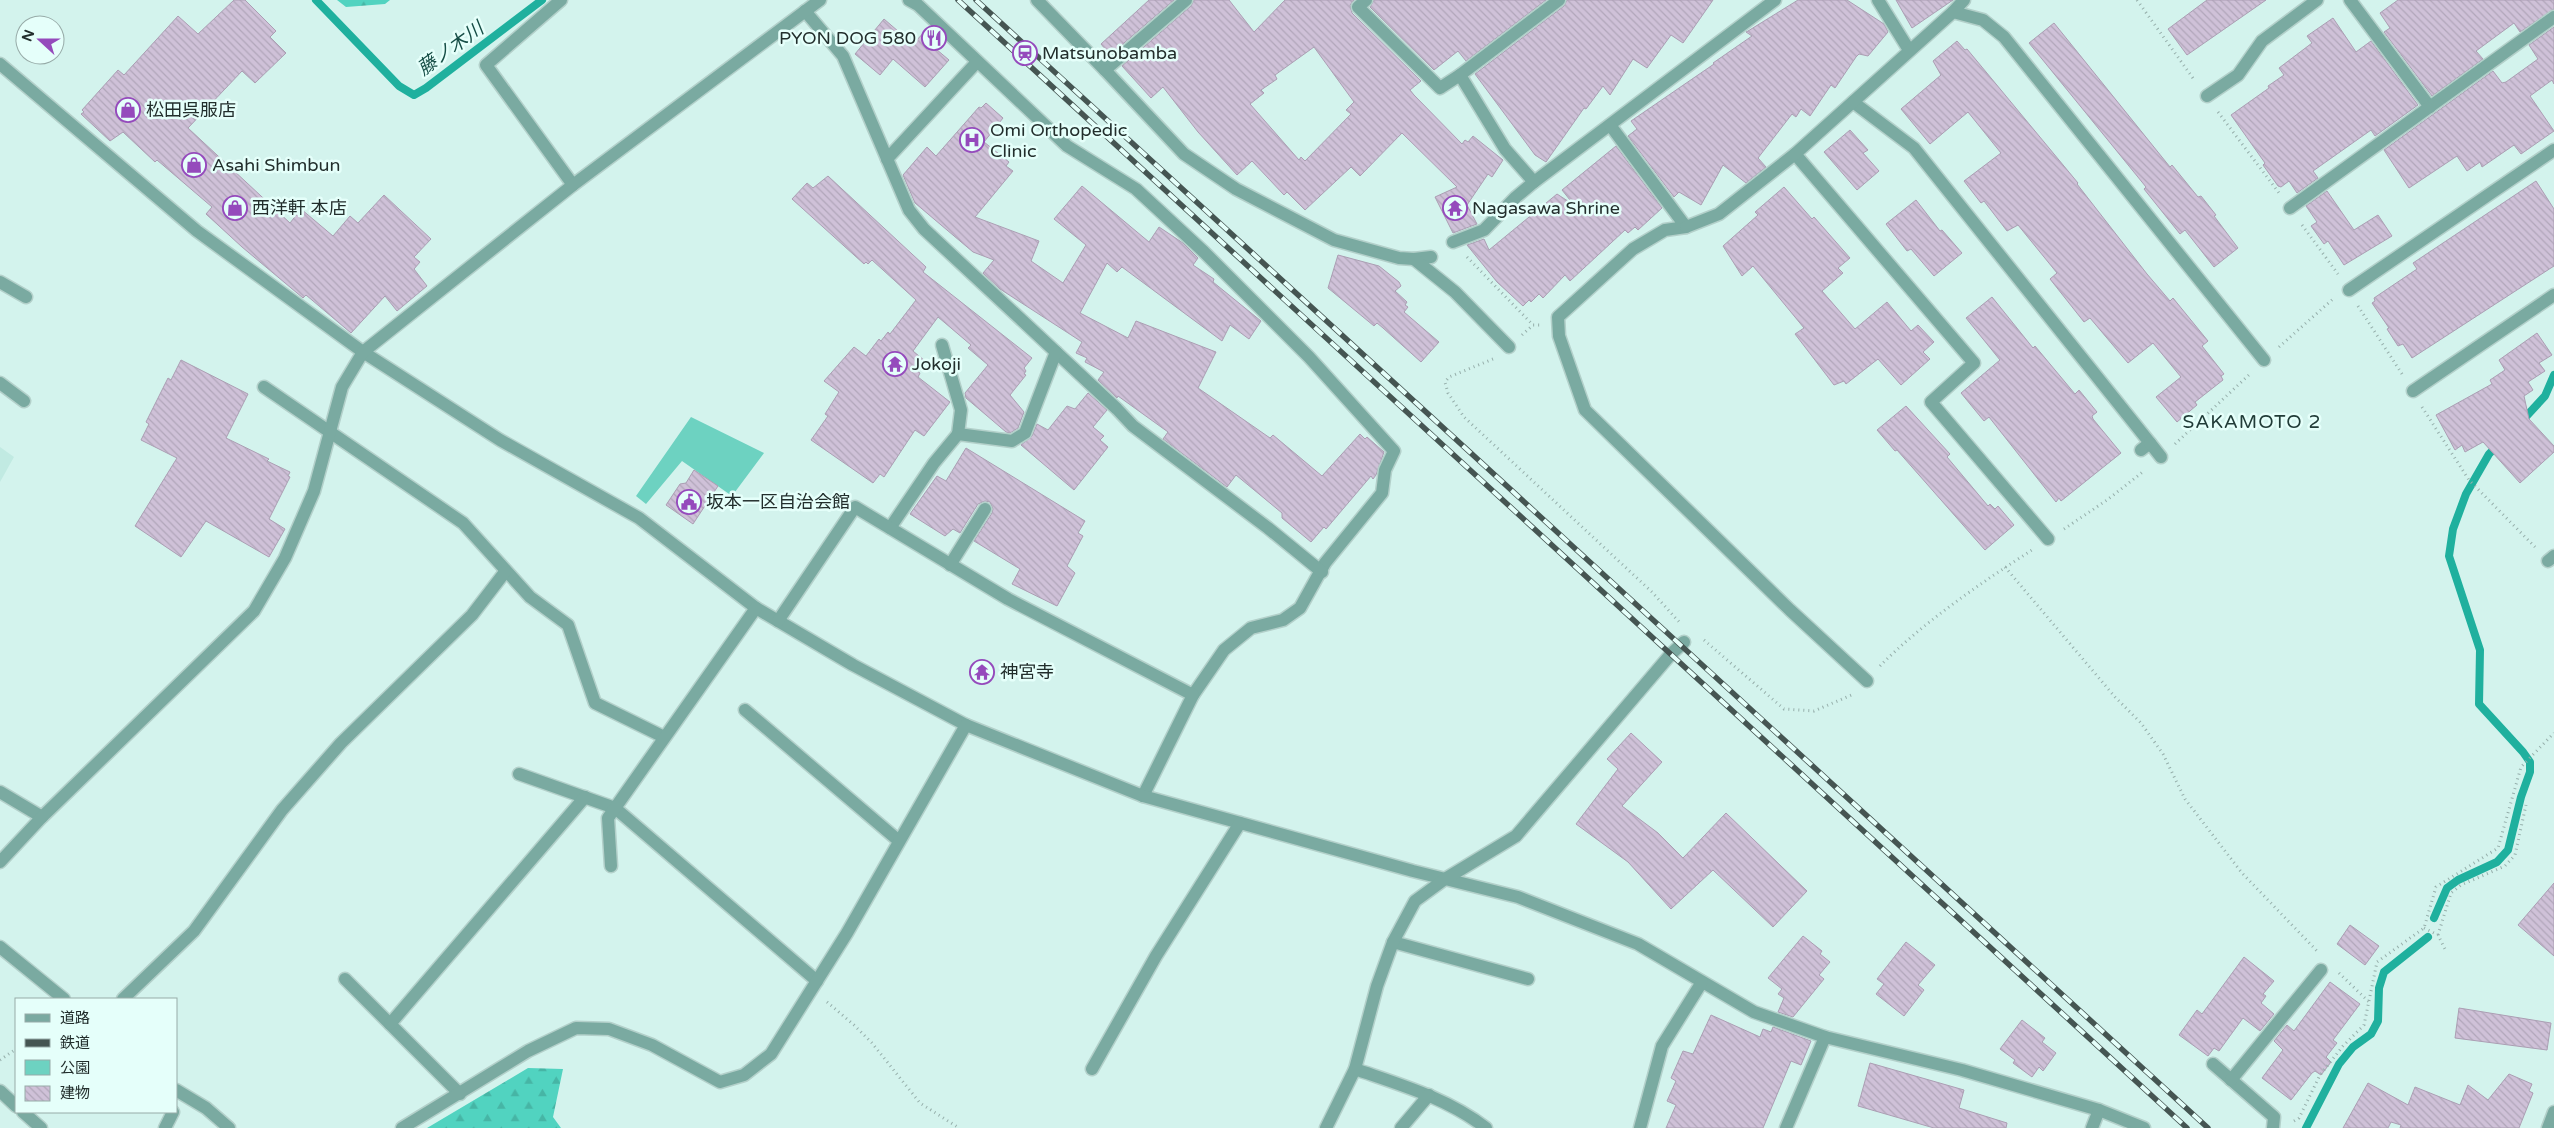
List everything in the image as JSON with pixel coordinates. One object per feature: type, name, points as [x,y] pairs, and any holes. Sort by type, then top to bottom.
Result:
[{"type":"street","points":[[560,0],[486,65],[573,185]]},
{"type":"street","points":[[0,862],[42,817],[254,611],[286,558],[314,491],[342,387],[363,352],[573,185],[820,0]]},
{"type":"street","points":[[909,0],[918,5],[1067,146],[1136,189],[1204,252],[1309,356],[1394,450],[1385,470],[1382,493],[1325,563],[1322,572],[1300,608],[1284,620],[1251,628],[1238,636],[1224,650],[1192,695],[1143,796]]},
{"type":"street","points":[[1037,0],[1184,154],[1236,189],[1334,240],[1399,258],[1431,257]]},
{"type":"street","points":[[1105,70],[1186,0]]},
{"type":"street","points":[[1366,0],[1358,7],[1440,88],[1559,0]]},
{"type":"street","points":[[1453,242],[1484,230],[1516,197],[1534,182],[1775,0]]},
{"type":"street","points":[[1878,0],[1909,50]]},
{"type":"street","points":[[1866,681],[1790,610],[1585,410],[1559,336],[1558,317],[1633,249],[1665,230],[1686,227],[1719,214],[1795,154],[1964,0]]},
{"type":"street","points":[[2206,96],[2238,75],[2262,41],[2317,0]]},
{"type":"street","points":[[2350,0],[2430,107]]},
{"type":"street","points":[[805,11],[844,56],[909,210],[924,229],[1133,426],[1268,528],[1322,572]]},
{"type":"street","points":[[1953,12],[1983,20],[2004,37],[2264,360]]},
{"type":"street","points":[[2290,208],[2554,17]]},
{"type":"street","points":[[887,159],[977,62]]},
{"type":"street","points":[[0,64],[196,231],[363,352],[500,440],[638,518],[756,608],[853,664],[966,724],[1143,796],[1518,897],[1638,944],[1754,1012],[1825,1037],[1962,1070],[2098,1110],[2144,1128]]},
{"type":"street","points":[[1460,74],[1506,149],[1534,182]]},
{"type":"street","points":[[1853,102],[1914,148],[2145,447],[2161,457]]},
{"type":"street","points":[[1610,125],[1686,227]]},
{"type":"street","points":[[2348,288],[2554,150]]},
{"type":"street","points":[[1795,154],[1974,363],[1931,402],[2048,539]]},
{"type":"street","points":[[1414,259],[1455,292],[1509,347]]},
{"type":"street","points":[[0,282],[26,297]]},
{"type":"street","points":[[2413,391],[2554,296]]},
{"type":"street","points":[[890,528],[934,463],[958,434],[961,410],[942,345]]},
{"type":"street","points":[[958,434],[1012,441],[1025,433],[1056,352]]},
{"type":"street","points":[[0,383],[24,401]]},
{"type":"street","points":[[264,387],[330,430],[463,523],[505,572],[530,597],[568,624],[595,703],[664,737]]},
{"type":"street","points":[[778,621],[854,507],[1008,600],[1192,695]]},
{"type":"street","points":[[950,565],[985,509]]},
{"type":"street","points":[[124,998],[194,931],[282,810],[334,751],[472,615],[505,572]]},
{"type":"street","points":[[611,866],[608,818],[756,608]]},
{"type":"street","points":[[1326,1128],[1355,1069],[1377,986],[1393,942],[1415,901],[1444,878],[1516,836],[1671,654],[1684,642]]},
{"type":"street","points":[[745,710],[899,841]]},
{"type":"street","points":[[402,1128],[460,1094],[528,1050],[576,1028],[609,1029],[652,1045],[720,1082],[744,1075],[771,1054],[814,986],[966,724]]},
{"type":"street","points":[[519,774],[615,808],[814,986]]},
{"type":"street","points":[[0,792],[42,817]]},
{"type":"street","points":[[390,1024],[585,798]]},
{"type":"street","points":[[1092,1069],[1156,956],[1240,823]]},
{"type":"street","points":[[1393,942],[1528,979]]},
{"type":"street","points":[[0,947],[63,998]]},
{"type":"street","points":[[2232,1080],[2321,970]]},
{"type":"street","points":[[345,978],[460,1094]]},
{"type":"street","points":[[1640,1128],[1662,1046],[1702,982]]},
{"type":"street","points":[[1786,1128],[1825,1037]]},
{"type":"street","points":[[2214,1064],[2274,1117],[2273,1128]]},
{"type":"street","points":[[1355,1069],[1428,1095],[1464,1112],[1486,1128]]},
{"type":"street","points":[[0,1091],[15,1105]]},
{"type":"street","points":[[178,1095],[206,1108],[229,1128]]},
{"type":"street","points":[[1401,1128],[1428,1095]]},
{"type":"street","points":[[2092,1128],[2098,1110]]},
{"type":"street","points":[[2548,1128],[2554,1112]]},
{"type":"street","points":[[24,1113],[41,1128]]},
{"type":"street","points":[[165,1128],[172,1113]]},
{"type":"path","points":[[2137,0],[2348,288],[2469,480],[2551,558]]},
{"type":"path","points":[[1453,242],[1533,325]]},
{"type":"path","points":[[1684,642],[1700,638],[1784,709],[1814,710],[1854,695],[1899,647],[2005,567],[2107,500],[2161,457],[2264,360],[2348,288]]},
{"type":"path","points":[[1559,325],[1533,325],[1500,356],[1449,377],[1445,382],[1448,393],[1464,417],[1652,592],[1689,634],[1684,642]]},
{"type":"path","points":[[2005,567],[2115,697],[2141,723],[2163,754],[2185,799],[2242,873],[2319,954]]},
{"type":"path","points":[[2287,1125],[2299,1118],[2320,1075],[2343,1046],[2364,1026],[2377,962],[2424,928],[2436,887],[2498,848],[2521,767],[2554,733]]},
{"type":"path","points":[[2438,935],[2451,893],[2461,885],[2505,866],[2515,855],[2526,805]]},
{"type":"path","points":[[2424,928],[2438,935],[2445,949]]},
{"type":"path","points":[[2338,972],[2369,1002]]},
{"type":"path","points":[[814,986],[854,1024],[886,1060],[920,1104],[959,1128]]},
{"type":"path","points":[[0,1060],[15,1050]]},
{"type":"shaded area","points":[[0,447],[14,457],[0,482]]},
{"type":"green space","points":[[337,0],[390,0],[385,4],[346,7]]},
{"type":"green space","points":[[691,417],[764,453],[732,496],[682,461],[646,504],[636,496]]},
{"type":"green space","points":[[528,1068],[563,1069],[553,1117],[561,1128],[427,1128]]},
{"type":"building","points":[[234,0],[245,0],[276,31],[270,37],[286,53],[255,83],[242,71],[188,128],[290,223],[301,209],[333,236],[350,216],[358,223],[384,195],[431,239],[414,257],[420,262],[414,269],[427,286],[397,311],[385,296],[351,333],[306,295],[303,298],[242,247],[206,214],[212,207],[157,160],[155,162],[123,132],[110,141],[81,114],[84,112],[82,110],[118,70],[124,75],[178,16],[198,34]]},
{"type":"building","points":[[1149,0],[1174,0],[1110,55],[1101,44]]},
{"type":"building","points":[[1194,0],[1229,0],[1254,32],[1285,0],[1354,0],[1350,5],[1352,13],[1421,81],[1410,90],[1414,95],[1462,144],[1465,140],[1468,142],[1473,136],[1503,160],[1492,177],[1488,174],[1467,205],[1477,224],[1453,233],[1435,197],[1457,187],[1402,133],[1360,176],[1351,167],[1305,210],[1287,192],[1284,195],[1252,161],[1237,175],[1198,132],[1163,87],[1151,98],[1122,66],[1191,6]],"holes":[[[1314,47],[1354,102],[1346,110],[1351,114],[1305,161],[1301,157],[1299,160],[1250,104],[1264,93],[1261,90],[1277,79],[1275,75]]]},
{"type":"building","points":[[1374,0],[1546,0],[1466,61],[1458,51],[1434,70],[1370,7]]},
{"type":"building","points":[[1567,0],[1713,0],[1683,43],[1671,35],[1647,68],[1633,59],[1610,95],[1603,86],[1586,109],[1584,108],[1546,162],[1535,155],[1475,74],[1564,6]]},
{"type":"building","points":[[1798,0],[1847,0],[1884,24],[1888,32],[1868,56],[1859,54],[1856,57],[1835,88],[1831,85],[1810,116],[1801,109],[1796,117],[1792,114],[1758,158],[1766,167],[1746,183],[1723,165],[1701,205],[1679,192],[1674,197],[1628,136],[1637,129],[1631,121],[1752,36],[1746,32]]},
{"type":"building","points":[[1896,0],[1953,0],[1912,28]]},
{"type":"building","points":[[2207,0],[2266,0],[2187,55],[2168,29]]},
{"type":"building","points":[[2398,0],[2554,0],[2554,9],[2520,32],[2514,23],[2476,51],[2483,59],[2432,96],[2384,32],[2390,28],[2380,13]]},
{"type":"building","points":[[2333,18],[2356,52],[2371,41],[2418,105],[2375,136],[2371,130],[2313,171],[2318,178],[2297,193],[2289,181],[2281,187],[2278,186],[2263,165],[2265,163],[2231,115],[2284,75],[2279,68],[2312,43],[2307,36]]},
{"type":"building","points":[[884,19],[913,44],[929,27],[944,41],[936,49],[949,60],[925,87],[893,59],[880,75],[855,54]]},
{"type":"building","points":[[2054,23],[2170,167],[2172,165],[2198,197],[2201,196],[2238,248],[2214,267],[2185,230],[2180,234],[2144,189],[2146,187],[2029,43]]},
{"type":"building","points":[[2554,27],[2554,84],[2552,80],[2530,96],[2554,131],[2521,154],[2514,145],[2482,167],[2480,162],[2467,171],[2457,156],[2409,188],[2384,150],[2493,71],[2502,83],[2506,82],[2538,59],[2529,45]]},
{"type":"building","points":[[1957,41],[1965,50],[1967,49],[2078,183],[2147,274],[2170,301],[2173,298],[2208,341],[2202,346],[2224,374],[2221,376],[2223,380],[2195,402],[2197,405],[2177,422],[2156,397],[2181,377],[2153,343],[2128,363],[2090,318],[2084,322],[2050,279],[2057,273],[2018,225],[2007,231],[1984,201],[1981,203],[1964,181],[2001,153],[1968,112],[1930,144],[1901,109],[1941,75],[1933,61]]},
{"type":"building","points":[[986,103],[1003,118],[984,142],[1009,162],[1006,166],[1013,171],[975,217],[1039,241],[1031,261],[1063,283],[1086,245],[1054,219],[1082,186],[1149,242],[1159,227],[1183,243],[1198,258],[1193,265],[1214,279],[1213,282],[1261,321],[1249,339],[1230,325],[1222,341],[1122,267],[1117,272],[1107,263],[1080,313],[1128,338],[1136,321],[1216,352],[1198,388],[1270,438],[1273,435],[1322,476],[1360,434],[1365,439],[1367,437],[1384,452],[1373,479],[1371,476],[1326,529],[1324,527],[1311,542],[1282,518],[1282,513],[1236,475],[1227,487],[1163,439],[1168,432],[1118,396],[1117,398],[1098,380],[1104,372],[1085,362],[1087,358],[1076,353],[1082,342],[1000,289],[983,273],[994,260],[973,252],[915,203],[903,175],[927,147],[936,156],[979,107],[981,108]]},
{"type":"building","points":[[1850,130],[1868,150],[1863,153],[1879,171],[1857,190],[1824,152]]},
{"type":"building","points":[[1616,146],[1662,208],[1638,230],[1635,227],[1628,233],[1625,230],[1570,281],[1565,275],[1543,298],[1539,294],[1531,302],[1529,300],[1523,306],[1497,282],[1467,245],[1484,239],[1489,250],[1557,194],[1574,205],[1562,190]]},
{"type":"building","points":[[828,176],[926,267],[923,272],[1032,358],[1024,368],[1026,371],[1024,374],[1026,375],[1010,395],[1024,412],[1018,428],[1010,433],[1006,432],[966,398],[965,393],[988,365],[968,348],[971,345],[938,317],[913,351],[925,361],[917,371],[920,373],[918,377],[950,402],[924,436],[915,430],[884,477],[880,474],[873,483],[811,440],[828,416],[825,414],[839,392],[824,381],[854,347],[866,356],[879,339],[881,341],[888,332],[890,334],[916,300],[872,260],[868,264],[866,262],[864,264],[792,199],[807,183],[813,188]]},
{"type":"building","points":[[2536,181],[2554,209],[2554,266],[2412,358],[2403,344],[2398,346],[2387,329],[2389,328],[2372,303],[2375,301],[2374,298],[2417,269],[2413,263]]},
{"type":"building","points":[[1784,187],[1812,219],[1814,217],[1850,258],[1838,268],[1843,273],[1822,291],[1855,329],[1887,302],[1911,331],[1918,325],[1934,342],[1923,352],[1930,359],[1901,385],[1878,359],[1846,384],[1844,381],[1834,385],[1795,334],[1804,328],[1753,266],[1742,276],[1723,246],[1758,215],[1755,212]]},
{"type":"building","points":[[2327,191],[2354,230],[2378,215],[2392,236],[2344,265],[2328,241],[2324,244],[2311,226],[2317,222],[2306,206]]},
{"type":"building","points":[[1916,200],[1940,231],[1942,230],[1962,253],[1934,276],[1911,249],[1907,251],[1886,224]]},
{"type":"building","points":[[1338,255],[1379,266],[1399,282],[1401,286],[1395,291],[1407,302],[1405,305],[1408,307],[1404,312],[1439,342],[1421,362],[1377,323],[1374,326],[1328,288]]},
{"type":"building","points":[[1992,297],[2033,348],[2035,346],[2075,394],[2079,390],[2097,412],[2092,416],[2093,419],[2121,453],[2061,501],[2059,498],[2056,502],[1989,417],[1984,421],[1961,393],[2000,360],[1966,318]]},
{"type":"building","points":[[2537,333],[2552,355],[2539,363],[2545,371],[2528,382],[2533,390],[2524,396],[2529,419],[2554,446],[2554,452],[2520,483],[2483,442],[2465,452],[2462,445],[2455,450],[2436,415],[2492,384],[2490,380],[2505,370],[2499,360]]},
{"type":"building","points":[[181,360],[248,394],[226,438],[269,459],[267,461],[290,472],[288,476],[290,477],[269,519],[285,529],[269,557],[206,521],[181,557],[135,526],[177,458],[141,440],[149,424],[146,422],[168,378],[171,380]]},
{"type":"building","points":[[1088,393],[1107,410],[1093,427],[1104,436],[1100,440],[1108,447],[1074,490],[1021,445],[1032,436],[1037,424],[1048,430],[1067,406],[1075,409]]},
{"type":"building","points":[[1906,406],[1950,454],[1947,457],[1988,506],[1990,504],[1995,509],[1998,506],[2014,525],[1985,550],[1877,430]]},
{"type":"building","points":[[966,448],[1085,521],[1078,533],[1083,536],[1067,566],[1075,573],[1057,606],[1012,584],[1020,569],[974,541],[992,513],[993,509],[990,502],[985,501],[978,504],[960,533],[953,529],[945,536],[910,514],[937,476],[946,481]]},
{"type":"building","points":[[694,470],[718,486],[693,524],[666,505],[680,484],[686,483]]},
{"type":"building","points":[[1631,733],[1662,762],[1622,806],[1658,833],[1683,858],[1726,813],[1807,891],[1773,927],[1713,870],[1671,909],[1628,862],[1576,824],[1618,769],[1607,759]]},
{"type":"building","points":[[2554,883],[2554,956],[2518,925]]},
{"type":"building","points":[[2350,925],[2379,946],[2365,965],[2337,944]]},
{"type":"building","points":[[1803,936],[1822,951],[1820,954],[1830,962],[1819,975],[1824,979],[1793,1017],[1778,1012],[1784,998],[1778,994],[1782,989],[1768,978]]},
{"type":"building","points":[[1906,942],[1935,965],[1918,985],[1924,990],[1904,1016],[1876,994],[1884,984],[1877,979]]},
{"type":"building","points":[[2244,957],[2274,981],[2263,994],[2266,996],[2261,1003],[2274,1014],[2260,1031],[2243,1018],[2219,1051],[2214,1048],[2208,1056],[2179,1035],[2197,1010],[2202,1014]]},
{"type":"building","points":[[2330,982],[2360,1004],[2333,1040],[2337,1043],[2326,1057],[2331,1062],[2321,1075],[2315,1071],[2312,1073],[2291,1100],[2262,1078],[2283,1050],[2274,1041],[2287,1025],[2294,1031]]},
{"type":"building","points":[[2459,1008],[2551,1023],[2547,1050],[2455,1038]]},
{"type":"building","points":[[1711,1015],[1760,1037],[1763,1029],[1771,1032],[1773,1027],[1811,1041],[1801,1065],[1791,1061],[1763,1128],[1666,1128],[1676,1105],[1667,1101],[1676,1081],[1671,1078],[1683,1051],[1693,1054]]},
{"type":"building","points":[[2022,1020],[2045,1038],[2042,1042],[2056,1053],[2043,1071],[2039,1067],[2032,1077],[2013,1063],[2015,1060],[2000,1049]]},
{"type":"building","points":[[1870,1063],[1964,1090],[1959,1108],[2007,1123],[2006,1128],[1934,1128],[1858,1106]]},
{"type":"building","points":[[2509,1074],[2532,1084],[2529,1091],[2533,1093],[2519,1128],[2400,1128],[2401,1125],[2391,1122],[2388,1128],[2343,1128],[2368,1083],[2408,1105],[2415,1087],[2460,1105],[2468,1085],[2488,1100]]},
{"type":"waterway","name":"藤ノ木川","points":[[316,0],[399,86],[414,95],[426,88],[542,0]]},
{"type":"waterway","points":[[2521,422],[2545,396],[2554,375]]},
{"type":"waterway","points":[[2434,918],[2447,888],[2458,880],[2497,862],[2508,850],[2521,797],[2530,772],[2530,762],[2523,752],[2479,704],[2480,650],[2449,556],[2453,529],[2466,494],[2489,454],[2499,444]]},
{"type":"waterway","points":[[2306,1128],[2339,1064],[2353,1047],[2371,1034],[2378,1021],[2379,988],[2384,972],[2428,937]]},
{"type":"railway","points":[[958,0],[2187,1128]]},
{"type":"railway","points":[[976,0],[2208,1128]]},
{"type":"place","name":"PYON DOG 580","points":[[934,38]]},
{"type":"place","name":"Matsunobamba","points":[[1025,53]]},
{"type":"place","name":"松田呉服店","points":[[128,110]]},
{"type":"place","name":"Omi Orthopedic Clinic","points":[[972,140]]},
{"type":"place","name":"Asahi Shimbun","points":[[194,165]]},
{"type":"place","name":"西洋軒 本店","points":[[235,208]]},
{"type":"place","name":"Nagasawa Shrine","points":[[1455,208]]},
{"type":"place","name":"Jokoji","points":[[895,364]]},
{"type":"place","name":"坂本一区自治会館","points":[[689,502]]},
{"type":"place","name":"神宮寺","points":[[982,672]]},
{"type":"district","name":"SAKAMOTO 2","points":[[2252,421]]}]
